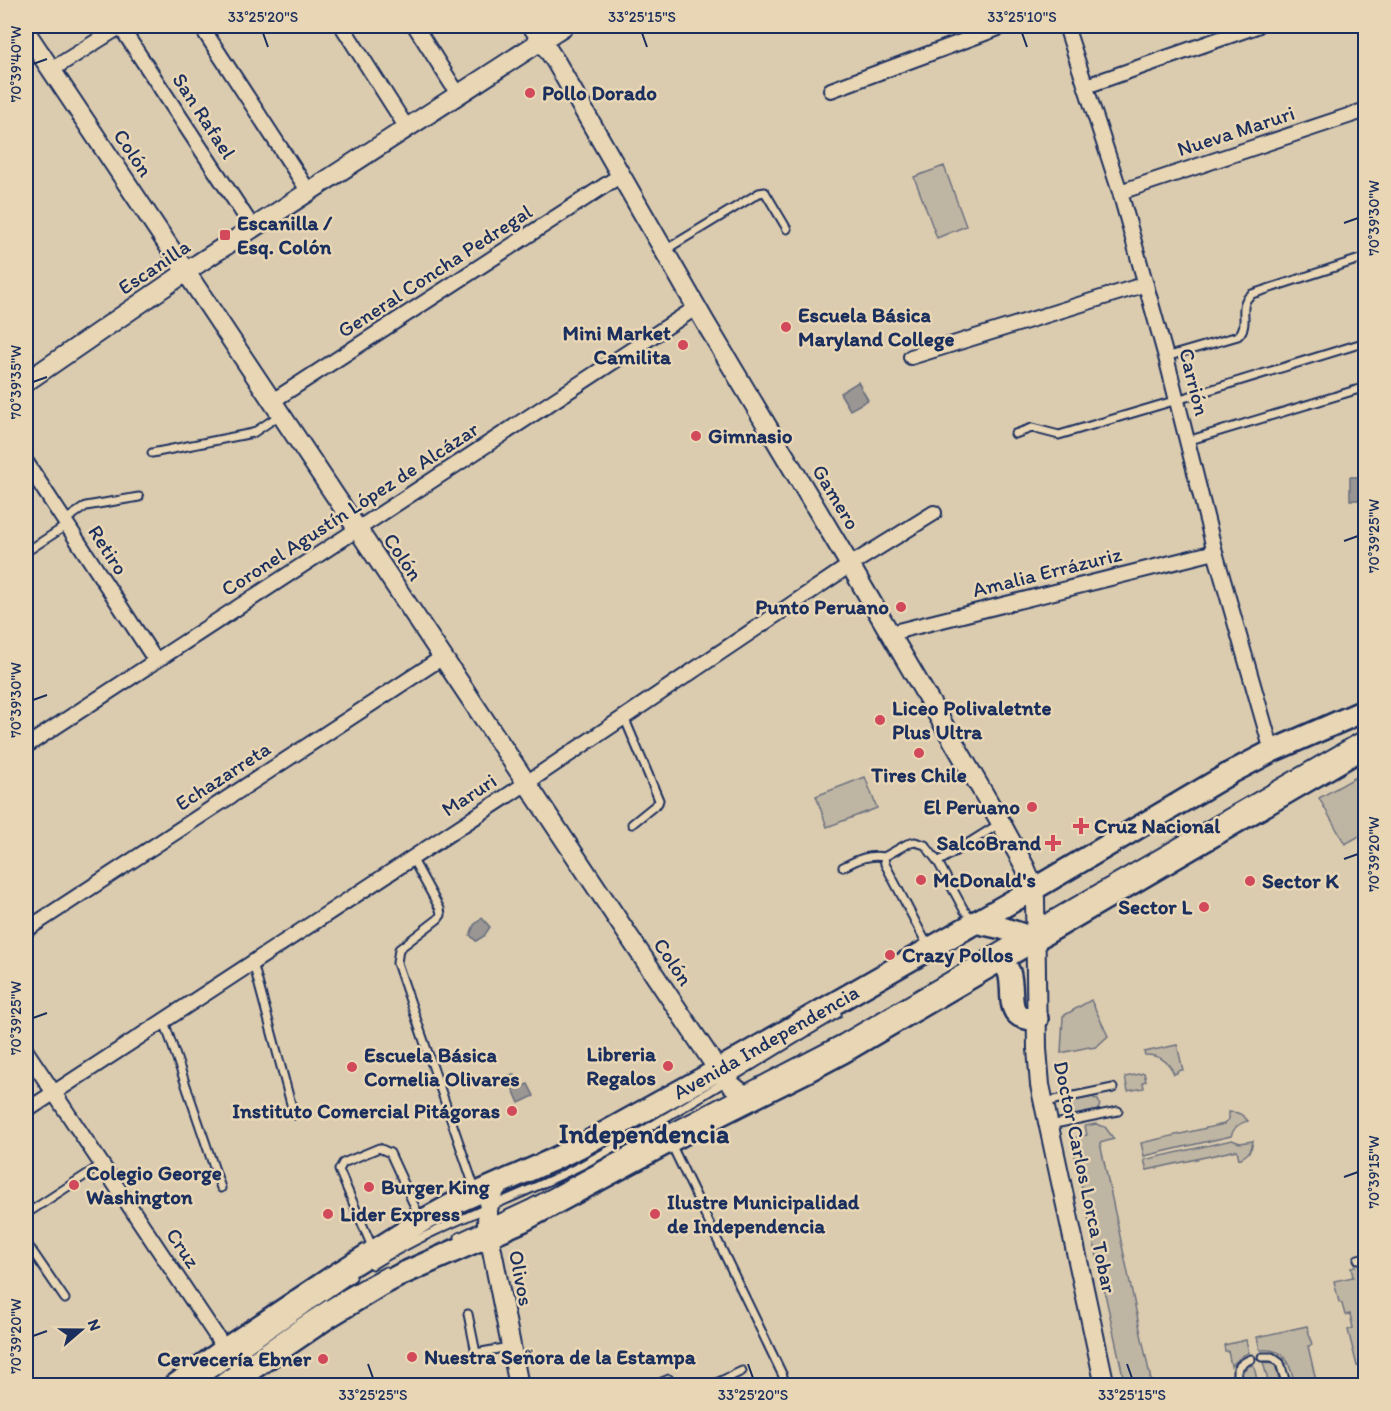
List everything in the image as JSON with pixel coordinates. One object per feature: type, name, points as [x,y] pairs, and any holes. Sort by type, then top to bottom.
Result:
[{"type":"main road","name":"Avenida Independencia","points":[[174,1386],[225,1349],[369,1260],[422,1221],[444,1208],[522,1221],[670,1141],[730,1086],[930,949],[987,924],[1035,896],[1187,798],[1272,751],[1365,710]]},
{"type":"main road","name":"Avenida Independencia","points":[[227,1386],[353,1301],[402,1274],[485,1215],[501,1182],[579,1147],[730,1086],[809,1070],[1000,960],[1030,932],[1365,746]]},
{"type":"main road","points":[[987,924],[1030,932]]},
{"type":"main road","points":[[1000,960],[1009,972],[1012,1004],[1016,1013],[1023,1018],[1037,1019]]},
{"type":"street","points":[[51,70],[120,26]]},
{"type":"street","name":"San Rafael","points":[[120,26],[253,228]]},
{"type":"street","points":[[201,26],[309,192]]},
{"type":"street","points":[[342,26],[407,128]]},
{"type":"street","points":[[415,26],[458,94]]},
{"type":"street","points":[[512,59],[521,42],[523,26]]},
{"type":"street","name":"Escanilla","points":[[26,382],[185,273],[512,59],[537,33],[564,26]]},
{"type":"street","points":[[831,90],[1004,26]]},
{"type":"street","name":"Carrión","points":[[1066,26],[1120,192],[1166,357],[1215,552],[1272,751]]},
{"type":"street","points":[[1086,86],[1257,26]]},
{"type":"street","name":"Colón","points":[[26,32],[730,1086]]},
{"type":"street","name":"Gamero","points":[[537,33],[1001,823],[1025,867],[1035,896],[1030,932]]},
{"type":"street","name":"Nueva Maruri","points":[[1120,192],[1365,110]]},
{"type":"street","name":"General Concha Pedregal","points":[[276,409],[621,175]]},
{"type":"street","points":[[911,357],[1146,284]]},
{"type":"street","name":"Coronel Agustín López de Alcázar","points":[[26,746],[697,307]]},
{"type":"street","name":"Retiro","points":[[26,462],[156,661]]},
{"type":"street","name":"Maruri","points":[[26,1111],[412,858],[850,565],[934,513]]},
{"type":"street","name":"Amalia Errázuriz","points":[[890,633],[1215,552]]},
{"type":"street","name":"Echazarreta","points":[[26,930],[443,657]]},
{"type":"street","name":"Doctor Carlos Lorca Tobar","points":[[1030,932],[1037,1019],[1038,1067],[1043,1103],[1106,1386]]},
{"type":"street","name":"Cruz","points":[[26,1051],[225,1349]]},
{"type":"street","name":"Olivos","points":[[485,1215],[519,1386]]},
{"type":"lane","points":[[664,251],[759,193],[765,192],[787,229]]},
{"type":"lane","points":[[1166,357],[1238,336],[1244,327],[1246,299],[1252,294],[1365,257]]},
{"type":"lane","points":[[1015,434],[1032,428],[1059,435],[1365,342]]},
{"type":"lane","points":[[1187,441],[1365,387]]},
{"type":"lane","points":[[152,453],[253,433],[276,409]]},
{"type":"lane","points":[[26,552],[86,506],[139,497]]},
{"type":"lane","points":[[624,717],[659,800],[632,824]]},
{"type":"lane","points":[[448,1242],[485,1215],[730,1086],[841,1039],[1030,932],[1365,733]]},
{"type":"lane","points":[[938,862],[1001,823]]},
{"type":"lane","points":[[843,867],[861,858],[874,855],[884,857],[907,844],[915,842],[925,845],[938,862],[964,910],[987,924]]},
{"type":"lane","points":[[884,857],[885,864],[930,949]]},
{"type":"lane","points":[[412,858],[440,909],[441,915],[399,949],[397,963],[485,1215]]},
{"type":"lane","points":[[253,963],[294,1115]]},
{"type":"lane","points":[[422,1221],[390,1153],[380,1148],[343,1163],[339,1170],[369,1260],[426,1235],[485,1215],[537,1201],[730,1086],[840,1012]]},
{"type":"lane","points":[[164,1022],[220,1188]]},
{"type":"lane","points":[[1043,1103],[1113,1088]]},
{"type":"lane","points":[[1048,1126],[1118,1111]]},
{"type":"lane","points":[[670,1141],[783,1376],[782,1386]]},
{"type":"lane","points":[[26,1214],[101,1165]]},
{"type":"lane","points":[[26,1242],[65,1299]]},
{"type":"lane","points":[[210,1386],[340,1296],[395,1266]]},
{"type":"lane","points":[[194,1386],[356,1275]]},
{"type":"lane","points":[[468,1314],[476,1353],[511,1346]]},
{"type":"lane","points":[[1262,1358],[1272,1357],[1280,1363],[1287,1386]]},
{"type":"lane","points":[[1238,1386],[1236,1373],[1239,1366],[1251,1359]]},
{"type":"lane","points":[[710,1386],[742,1371]]},
{"type":"lane","points":[[652,1386],[669,1379]]},
{"type":"shaded area","points":[[944,166],[966,226],[937,238],[914,177]]},
{"type":"shaded area","points":[[858,382],[868,400],[850,410],[840,393]]},
{"type":"shaded area","points":[[1350,477],[1361,477],[1362,500],[1350,500]]},
{"type":"shaded area","points":[[1365,772],[1365,833],[1345,844],[1319,798]]},
{"type":"shaded area","points":[[865,777],[877,808],[827,827],[816,796]]},
{"type":"shaded area","points":[[482,918],[490,927],[484,936],[476,941],[470,935],[474,925]]},
{"type":"shaded area","points":[[1091,1000],[1108,1036],[1096,1047],[1061,1053],[1063,1016]]},
{"type":"shaded area","points":[[1177,1045],[1183,1070],[1174,1074],[1163,1060],[1145,1055],[1144,1052]]},
{"type":"shaded area","points":[[1144,1073],[1146,1081],[1143,1082],[1144,1088],[1128,1091],[1125,1077]]},
{"type":"shaded area","points":[[514,1074],[520,1087],[528,1084],[534,1096],[519,1103],[507,1076]]},
{"type":"shaded area","points":[[1092,1097],[1099,1102],[1100,1106],[1097,1111],[1071,1117],[1067,1102]]},
{"type":"shaded area","points":[[1229,1112],[1240,1114],[1248,1121],[1237,1126],[1231,1136],[1144,1156],[1141,1143],[1224,1124],[1229,1119]]},
{"type":"shaded area","points":[[1096,1124],[1105,1127],[1114,1139],[1100,1143],[1152,1385],[1125,1385],[1071,1138],[1087,1135],[1085,1126]]},
{"type":"shaded area","points":[[1232,1140],[1240,1143],[1253,1141],[1252,1147],[1245,1156],[1239,1159],[1237,1150],[1147,1170],[1144,1160]]},
{"type":"shaded area","points":[[1365,1261],[1365,1364],[1357,1366],[1348,1330],[1353,1328],[1350,1314],[1345,1315],[1334,1281],[1353,1277],[1351,1267],[1355,1266],[1355,1263]]},
{"type":"shaded area","points":[[1307,1326],[1312,1345],[1308,1346],[1317,1385],[1295,1385],[1286,1359],[1276,1351],[1260,1350],[1257,1337]]},
{"type":"shaded area","points":[[1246,1340],[1249,1353],[1231,1366],[1228,1351],[1225,1351],[1224,1345]]},
{"type":"shaded area","points":[[1263,1362],[1275,1365],[1281,1385],[1269,1385]]},
{"type":"shaded area","points":[[1252,1365],[1258,1385],[1244,1385],[1243,1373]]},
{"type":"place","name":"Pollo Dorado","points":[[530,93]]},
{"type":"place","name":"Escanilla / Esq. Colón","points":[[225,235]]},
{"type":"place","name":"Escuela Básica Maryland College","points":[[786,327]]},
{"type":"place","name":"Mini Market Camilita","points":[[683,345]]},
{"type":"place","name":"Gimnasio","points":[[696,436]]},
{"type":"place","name":"Punto Peruano","points":[[901,607]]},
{"type":"place","name":"Liceo Polivaletnte Plus Ultra","points":[[880,720]]},
{"type":"place","name":"Tires Chile","points":[[919,753]]},
{"type":"place","name":"El Peruano","points":[[1032,807]]},
{"type":"place","name":"Cruz Nacional","points":[[1081,826]]},
{"type":"place","name":"SalcoBrand","points":[[1053,843]]},
{"type":"place","name":"McDonald's","points":[[921,880]]},
{"type":"place","name":"Sector K","points":[[1250,881]]},
{"type":"place","name":"Sector L","points":[[1204,907]]},
{"type":"place","name":"Crazy Pollos","points":[[890,955]]},
{"type":"place","name":"Libreria Regalos","points":[[668,1066]]},
{"type":"place","name":"Escuela Básica Cornelia Olivares","points":[[352,1067]]},
{"type":"place","name":"Instituto Comercial Pitágoras","points":[[512,1111]]},
{"type":"place","name":"Colegio George Washington","points":[[74,1185]]},
{"type":"place","name":"Burger King","points":[[369,1187]]},
{"type":"place","name":"Lider Express","points":[[328,1214]]},
{"type":"place","name":"Ilustre Municipalidad de Independencia","points":[[655,1214]]},
{"type":"place","name":"Nuestra Señora de la Estampa","points":[[412,1357]]},
{"type":"place","name":"Cervecería Ebner","points":[[323,1359]]},
{"type":"district","name":"Independencia","points":[[644,1134]]}]
